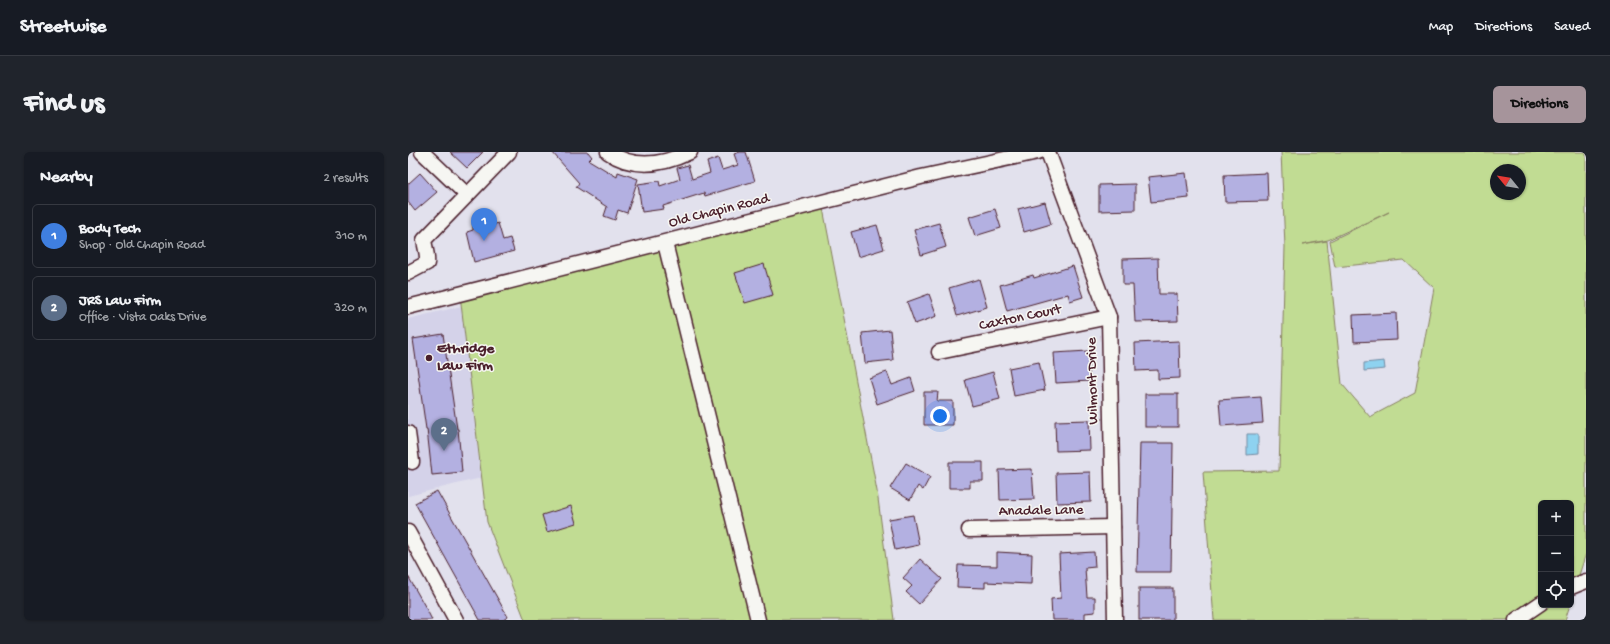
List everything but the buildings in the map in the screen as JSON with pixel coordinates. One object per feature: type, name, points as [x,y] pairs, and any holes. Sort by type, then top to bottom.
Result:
[{"type":"street","points":[[422,152],[467,196]]},
{"type":"street","points":[[408,273],[427,263],[428,256],[424,248],[424,240],[509,152]]},
{"type":"street","points":[[608,152],[625,162],[643,164],[671,160],[690,152]]},
{"type":"street","name":"Old Chapin Road","points":[[408,307],[921,177],[1038,152]]},
{"type":"street","name":"Wilmont Drive","points":[[1048,152],[1109,317],[1115,620]]},
{"type":"street","points":[[665,243],[758,620]]},
{"type":"street","name":"Caxton Court","points":[[939,352],[1109,317]]},
{"type":"street","points":[[408,433],[412,462]]},
{"type":"street","name":"Anadale Lane","points":[[969,530],[1113,527]]},
{"type":"street","points":[[408,532],[456,620]]},
{"type":"street","points":[[1574,586],[1586,581]]},
{"type":"street","points":[[1516,620],[1538,605]]},
{"type":"shaded area","points":[[462,306],[481,478],[408,496],[408,319]]},
{"type":"green space","points":[[1281,152],[1586,152],[1586,553],[1574,591],[1574,500],[1538,500],[1538,608],[1569,608],[1565,620],[1214,620],[1203,472],[1279,471],[1285,247]],"holes":[[[1389,212],[1330,241],[1335,267],[1404,260],[1434,288],[1415,393],[1370,417],[1342,384],[1327,241],[1302,245],[1328,240]]]},
{"type":"green space","points":[[822,203],[877,491],[894,620],[525,620],[487,522],[460,295]]},
{"type":"water","points":[[1384,361],[1385,369],[1364,371],[1364,363]]},
{"type":"water","points":[[1247,434],[1258,434],[1258,454],[1247,455]]},
{"type":"place","name":"Body Tech","points":[[484,241]]},
{"type":"place","name":"Ethridge Law Firm","points":[[429,358]]},
{"type":"place","name":"JRS Law Firm","points":[[444,451]]}]
